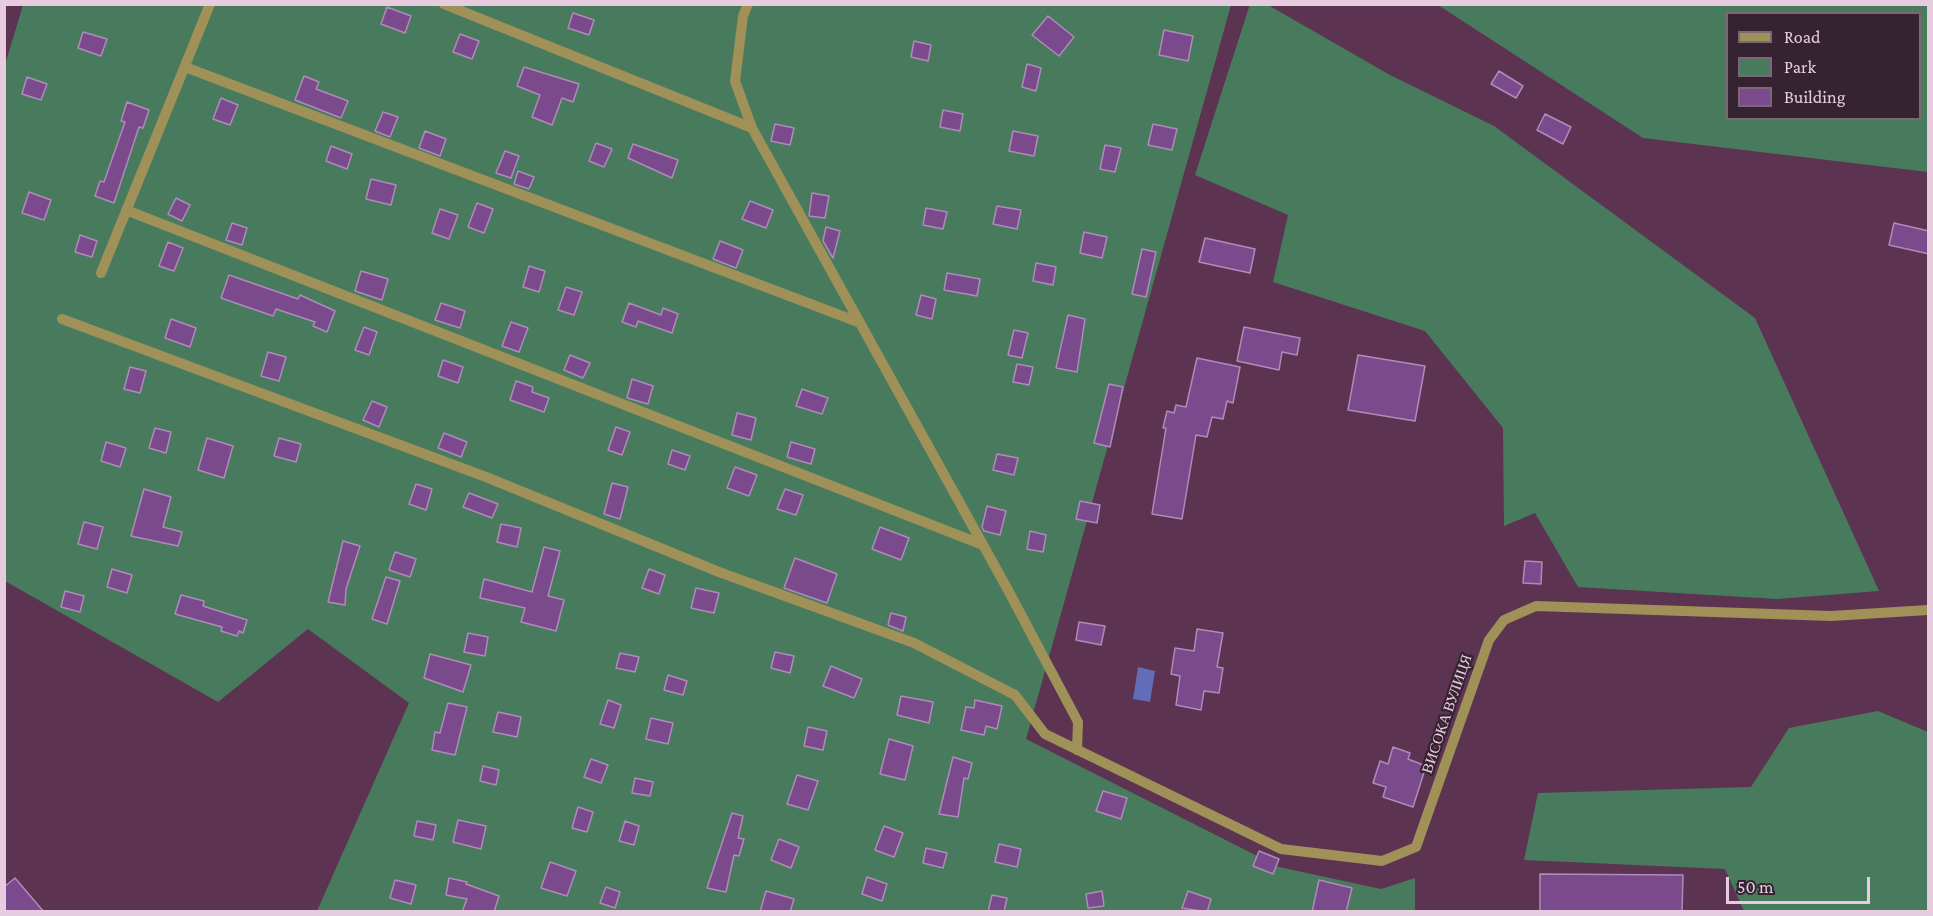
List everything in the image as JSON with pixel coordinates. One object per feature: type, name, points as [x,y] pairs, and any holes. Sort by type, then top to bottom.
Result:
[{"type":"street","points":[[101,273],[210,4]]},
{"type":"street","points":[[444,4],[752,128]]},
{"type":"street","points":[[748,4],[743,16],[735,81],[752,128],[983,545],[1078,722],[1077,750]]},
{"type":"street","points":[[184,68],[858,322]]},
{"type":"street","points":[[126,210],[983,545]]},
{"type":"street","name":"ВИСОКА ВУЛИЦЯ","points":[[62,320],[486,477],[719,572],[914,644],[1015,695],[1045,734],[1281,849],[1382,861],[1416,847],[1489,640],[1504,620],[1536,606],[1831,616],[1929,610]]},
{"type":"green space","points":[[1250,4],[1268,5],[1390,75],[1494,126],[1755,318],[1879,591],[1777,599],[1578,587],[1535,513],[1504,526],[1503,428],[1425,331],[1273,282],[1288,215],[1195,175]]},
{"type":"green space","points":[[23,5],[1231,5],[1026,739],[1279,867],[1381,889],[1415,878],[1415,911],[317,911],[409,703],[308,629],[218,702],[5,581],[4,68]]},
{"type":"green space","points":[[1438,5],[1928,5],[1928,172],[1643,138]]},
{"type":"green space","points":[[1878,711],[1928,732],[1928,911],[1744,911],[1725,869],[1524,860],[1538,793],[1751,787],[1789,728]]},
{"type":"water","points":[[1138,667],[1155,671],[1150,702],[1133,699]]},
{"type":"building","points":[[387,7],[411,16],[405,33],[381,24]]},
{"type":"building","points":[[573,13],[594,20],[589,35],[568,28]]},
{"type":"building","points":[[1048,16],[1074,37],[1059,56],[1032,35]]},
{"type":"building","points":[[1164,30],[1193,36],[1188,61],[1159,55]]},
{"type":"building","points":[[83,32],[107,39],[101,56],[78,48]]},
{"type":"building","points":[[460,34],[479,41],[472,59],[453,52]]},
{"type":"building","points":[[914,41],[931,45],[928,61],[911,57]]},
{"type":"building","points":[[1027,64],[1041,68],[1036,91],[1022,87]]},
{"type":"building","points":[[524,67],[579,84],[573,102],[562,98],[552,125],[532,117],[540,95],[517,86]]},
{"type":"building","points":[[1499,71],[1523,86],[1516,98],[1491,84]]},
{"type":"building","points":[[304,76],[319,82],[316,89],[348,101],[341,118],[295,100]]},
{"type":"building","points":[[27,77],[47,84],[41,100],[22,94]]},
{"type":"building","points":[[221,98],[238,105],[230,125],[213,119]]},
{"type":"building","points":[[127,102],[149,110],[143,128],[139,127],[114,203],[95,196],[100,181],[104,182],[125,122],[121,121]]},
{"type":"building","points":[[943,110],[963,114],[960,131],[940,127]]},
{"type":"building","points":[[383,112],[398,117],[390,137],[375,131]]},
{"type":"building","points":[[1545,114],[1571,127],[1563,144],[1537,130]]},
{"type":"building","points":[[775,124],[794,128],[790,145],[771,141]]},
{"type":"building","points":[[1153,124],[1177,129],[1172,150],[1148,145]]},
{"type":"building","points":[[425,131],[446,139],[440,156],[419,148]]},
{"type":"building","points":[[1013,131],[1038,136],[1034,156],[1009,151]]},
{"type":"building","points":[[596,143],[612,149],[604,167],[589,161]]},
{"type":"building","points":[[633,144],[678,160],[672,178],[628,158]]},
{"type":"building","points":[[1105,145],[1121,148],[1115,172],[1100,169]]},
{"type":"building","points":[[331,146],[352,154],[347,169],[326,161]]},
{"type":"building","points":[[505,151],[519,156],[511,178],[496,173]]},
{"type":"building","points":[[518,171],[534,177],[529,189],[514,184]]},
{"type":"building","points":[[371,179],[396,185],[391,205],[366,199]]},
{"type":"building","points":[[29,192],[51,200],[44,220],[22,213]]},
{"type":"building","points":[[812,193],[829,196],[825,218],[809,216]]},
{"type":"building","points":[[176,198],[190,205],[182,221],[168,214]]},
{"type":"building","points":[[750,201],[773,210],[766,228],[742,219]]},
{"type":"building","points":[[477,203],[493,209],[484,233],[468,227]]},
{"type":"building","points":[[997,206],[1021,210],[1017,229],[993,224]]},
{"type":"building","points":[[926,208],[947,212],[943,229],[923,225]]},
{"type":"building","points":[[440,209],[458,215],[449,239],[432,233]]},
{"type":"building","points":[[232,223],[247,228],[242,245],[226,240]]},
{"type":"building","points":[[1894,223],[1929,231],[1929,254],[1889,245]]},
{"type":"building","points":[[826,227],[840,231],[833,258],[823,241]]},
{"type":"building","points":[[1084,232],[1107,237],[1102,258],[1080,253]]},
{"type":"building","points":[[80,235],[97,241],[92,257],[75,252]]},
{"type":"building","points":[[1205,238],[1255,249],[1250,273],[1199,262]]},
{"type":"building","points":[[720,241],[743,250],[736,268],[713,259]]},
{"type":"building","points":[[168,242],[183,248],[174,271],[159,266]]},
{"type":"building","points":[[1142,249],[1156,252],[1146,297],[1132,294]]},
{"type":"building","points":[[1036,263],[1056,267],[1053,285],[1033,281]]},
{"type":"building","points":[[529,266],[545,271],[539,292],[523,287]]},
{"type":"building","points":[[361,271],[388,279],[382,300],[355,291]]},
{"type":"building","points":[[947,273],[980,279],[977,296],[944,290]]},
{"type":"building","points":[[229,275],[298,299],[300,295],[335,311],[327,332],[313,326],[315,322],[276,309],[273,316],[221,298]]},
{"type":"building","points":[[566,287],[582,292],[574,315],[558,310]]},
{"type":"building","points":[[921,295],[936,299],[932,319],[916,315]]},
{"type":"building","points":[[441,303],[465,311],[460,328],[435,320]]},
{"type":"building","points":[[629,303],[661,315],[663,308],[678,314],[672,333],[638,321],[636,327],[622,322]]},
{"type":"building","points":[[1068,315],[1085,319],[1077,372],[1056,368]]},
{"type":"building","points":[[171,319],[196,328],[190,347],[165,338]]},
{"type":"building","points":[[511,322],[528,328],[519,352],[502,346]]},
{"type":"building","points":[[364,327],[377,332],[369,355],[355,350]]},
{"type":"building","points":[[1244,327],[1300,338],[1297,355],[1282,352],[1279,370],[1237,361]]},
{"type":"building","points":[[1014,330],[1028,333],[1022,358],[1008,355]]},
{"type":"building","points":[[268,352],[286,357],[279,381],[261,376]]},
{"type":"building","points":[[570,355],[590,363],[583,378],[564,370]]},
{"type":"building","points":[[1358,355],[1425,366],[1415,421],[1348,410]]},
{"type":"building","points":[[1197,358],[1240,367],[1233,403],[1227,401],[1223,419],[1212,417],[1207,437],[1196,435],[1182,519],[1152,514],[1167,411],[1174,413],[1176,405],[1186,407]]},
{"type":"building","points":[[443,360],[463,367],[458,383],[438,376]]},
{"type":"building","points":[[1017,364],[1033,367],[1029,385],[1013,382]]},
{"type":"building","points":[[130,367],[146,371],[140,393],[124,389]]},
{"type":"building","points":[[632,379],[653,386],[648,404],[627,398]]},
{"type":"building","points":[[516,381],[533,387],[532,392],[549,398],[544,412],[510,400]]},
{"type":"building","points":[[1109,384],[1123,387],[1110,447],[1094,443]]},
{"type":"building","points":[[802,389],[828,398],[822,414],[796,406]]},
{"type":"building","points":[[372,401],[387,407],[379,427],[363,420]]},
{"type":"building","points":[[737,413],[756,418],[751,440],[732,435]]},
{"type":"building","points":[[616,427],[630,432],[622,455],[608,450]]},
{"type":"building","points":[[155,428],[171,432],[166,453],[149,448]]},
{"type":"building","points":[[444,433],[467,442],[461,457],[438,448]]},
{"type":"building","points":[[207,438],[233,446],[224,478],[198,470]]},
{"type":"building","points":[[279,438],[301,444],[296,462],[274,456]]},
{"type":"building","points":[[106,442],[126,448],[120,467],[101,461]]},
{"type":"building","points":[[791,442],[815,449],[811,464],[787,457]]},
{"type":"building","points":[[672,450],[690,456],[685,470],[668,464]]},
{"type":"building","points":[[997,454],[1018,458],[1014,475],[993,470]]},
{"type":"building","points":[[735,467],[757,475],[749,496],[727,488]]},
{"type":"building","points":[[612,483],[628,487],[620,519],[604,514]]},
{"type":"building","points":[[416,484],[432,489],[426,510],[409,504]]},
{"type":"building","points":[[144,489],[171,497],[163,527],[182,532],[178,546],[131,536]]},
{"type":"building","points":[[785,489],[803,495],[796,515],[777,509]]},
{"type":"building","points":[[469,493],[498,504],[492,518],[463,507]]},
{"type":"building","points":[[1080,501],[1100,505],[1097,523],[1076,519]]},
{"type":"building","points":[[987,506],[1006,511],[1000,535],[984,531],[982,527]]},
{"type":"building","points":[[84,522],[103,527],[97,549],[78,544]]},
{"type":"building","points":[[501,524],[521,528],[517,547],[497,542]]},
{"type":"building","points":[[880,527],[909,538],[901,560],[872,549]]},
{"type":"building","points":[[1030,531],[1046,535],[1043,552],[1027,549]]},
{"type":"building","points":[[343,541],[360,546],[346,589],[345,605],[328,602]]},
{"type":"building","points":[[544,547],[560,551],[548,596],[564,600],[556,631],[521,622],[525,608],[480,598],[484,579],[532,592]]},
{"type":"building","points":[[395,552],[416,559],[410,577],[389,570]]},
{"type":"building","points":[[795,558],[837,574],[827,603],[784,588]]},
{"type":"building","points":[[1525,561],[1542,562],[1541,584],[1523,583]]},
{"type":"building","points":[[112,569],[132,575],[127,593],[107,587]]},
{"type":"building","points":[[649,569],[665,575],[659,594],[642,588]]},
{"type":"building","points":[[386,577],[400,581],[387,624],[372,619]]},
{"type":"building","points":[[696,588],[719,593],[714,613],[691,608]]},
{"type":"building","points":[[65,591],[84,596],[80,612],[61,607]]},
{"type":"building","points":[[181,595],[204,601],[203,606],[247,620],[243,633],[239,631],[237,636],[221,631],[222,627],[175,614]]},
{"type":"building","points":[[891,613],[906,617],[903,631],[888,625]]},
{"type":"building","points":[[1079,622],[1105,626],[1101,645],[1076,640]]},
{"type":"building","points":[[1197,629],[1223,633],[1217,667],[1223,668],[1219,693],[1204,691],[1201,710],[1176,705],[1180,676],[1171,674],[1175,648],[1194,651]]},
{"type":"building","points":[[468,633],[488,637],[485,656],[464,652]]},
{"type":"building","points":[[775,652],[794,656],[790,673],[771,668]]},
{"type":"building","points":[[620,653],[639,657],[635,672],[616,668]]},
{"type":"building","points":[[430,654],[471,665],[463,692],[424,678]]},
{"type":"building","points":[[831,666],[862,679],[854,698],[823,686]]},
{"type":"building","points":[[668,675],[687,681],[683,695],[664,690]]},
{"type":"building","points":[[901,696],[933,702],[929,723],[897,715]]},
{"type":"building","points":[[608,700],[621,705],[614,728],[600,724]]},
{"type":"building","points":[[975,700],[1002,706],[997,729],[986,726],[984,735],[961,730],[966,707],[974,708]]},
{"type":"building","points":[[448,703],[467,707],[455,755],[432,750],[435,732],[440,733]]},
{"type":"building","points":[[498,712],[521,717],[517,737],[493,732]]},
{"type":"building","points":[[651,718],[673,723],[668,744],[646,739]]},
{"type":"building","points":[[808,727],[827,731],[823,750],[804,746]]},
{"type":"building","points":[[889,739],[913,746],[905,780],[880,774]]},
{"type":"building","points":[[1393,747],[1410,753],[1408,759],[1426,766],[1413,807],[1383,797],[1386,787],[1373,783],[1380,761],[1388,764]]},
{"type":"building","points":[[953,757],[972,763],[968,779],[964,778],[958,817],[939,814]]},
{"type":"building","points":[[591,759],[608,765],[601,783],[584,777]]},
{"type":"building","points":[[483,766],[499,770],[496,785],[480,781]]},
{"type":"building","points":[[797,775],[818,781],[808,810],[787,804]]},
{"type":"building","points":[[635,778],[653,782],[650,796],[632,793]]},
{"type":"building","points":[[1103,791],[1127,798],[1121,819],[1096,811]]},
{"type":"building","points":[[578,807],[593,812],[587,832],[572,828]]},
{"type":"building","points":[[732,813],[743,816],[738,838],[744,839],[739,856],[734,855],[726,892],[707,888]]},
{"type":"building","points":[[458,820],[486,826],[481,849],[453,842]]},
{"type":"building","points":[[417,821],[436,825],[433,840],[414,836]]},
{"type":"building","points":[[625,821],[639,826],[634,845],[619,841]]},
{"type":"building","points":[[884,826],[903,833],[894,857],[875,850]]},
{"type":"building","points":[[779,839],[799,847],[791,868],[771,860]]},
{"type":"building","points":[[999,844],[1021,849],[1017,867],[995,862]]},
{"type":"building","points":[[926,848],[947,853],[943,868],[923,863]]},
{"type":"building","points":[[1259,851],[1279,859],[1273,874],[1253,866]]},
{"type":"building","points":[[550,862],[576,871],[567,896],[541,888]]},
{"type":"building","points":[[1540,874],[1683,875],[1682,912],[1540,912]]},
{"type":"building","points":[[867,877],[887,884],[882,901],[862,894]]},
{"type":"building","points":[[15,878],[44,912],[4,912],[4,887]]},
{"type":"building","points":[[449,878],[467,882],[466,884],[499,896],[494,912],[462,912],[467,899],[446,895]]},
{"type":"building","points":[[395,880],[416,885],[411,904],[390,898]]},
{"type":"building","points":[[1319,880],[1352,888],[1346,912],[1312,912]]},
{"type":"building","points":[[606,887],[620,892],[615,908],[600,903]]},
{"type":"building","points":[[766,891],[794,899],[790,912],[760,912]]},
{"type":"building","points":[[1102,891],[1104,906],[1088,908],[1086,894]]},
{"type":"building","points":[[1188,891],[1211,899],[1207,912],[1182,908]]},
{"type":"building","points":[[992,895],[1007,898],[1004,912],[988,912]]}]
